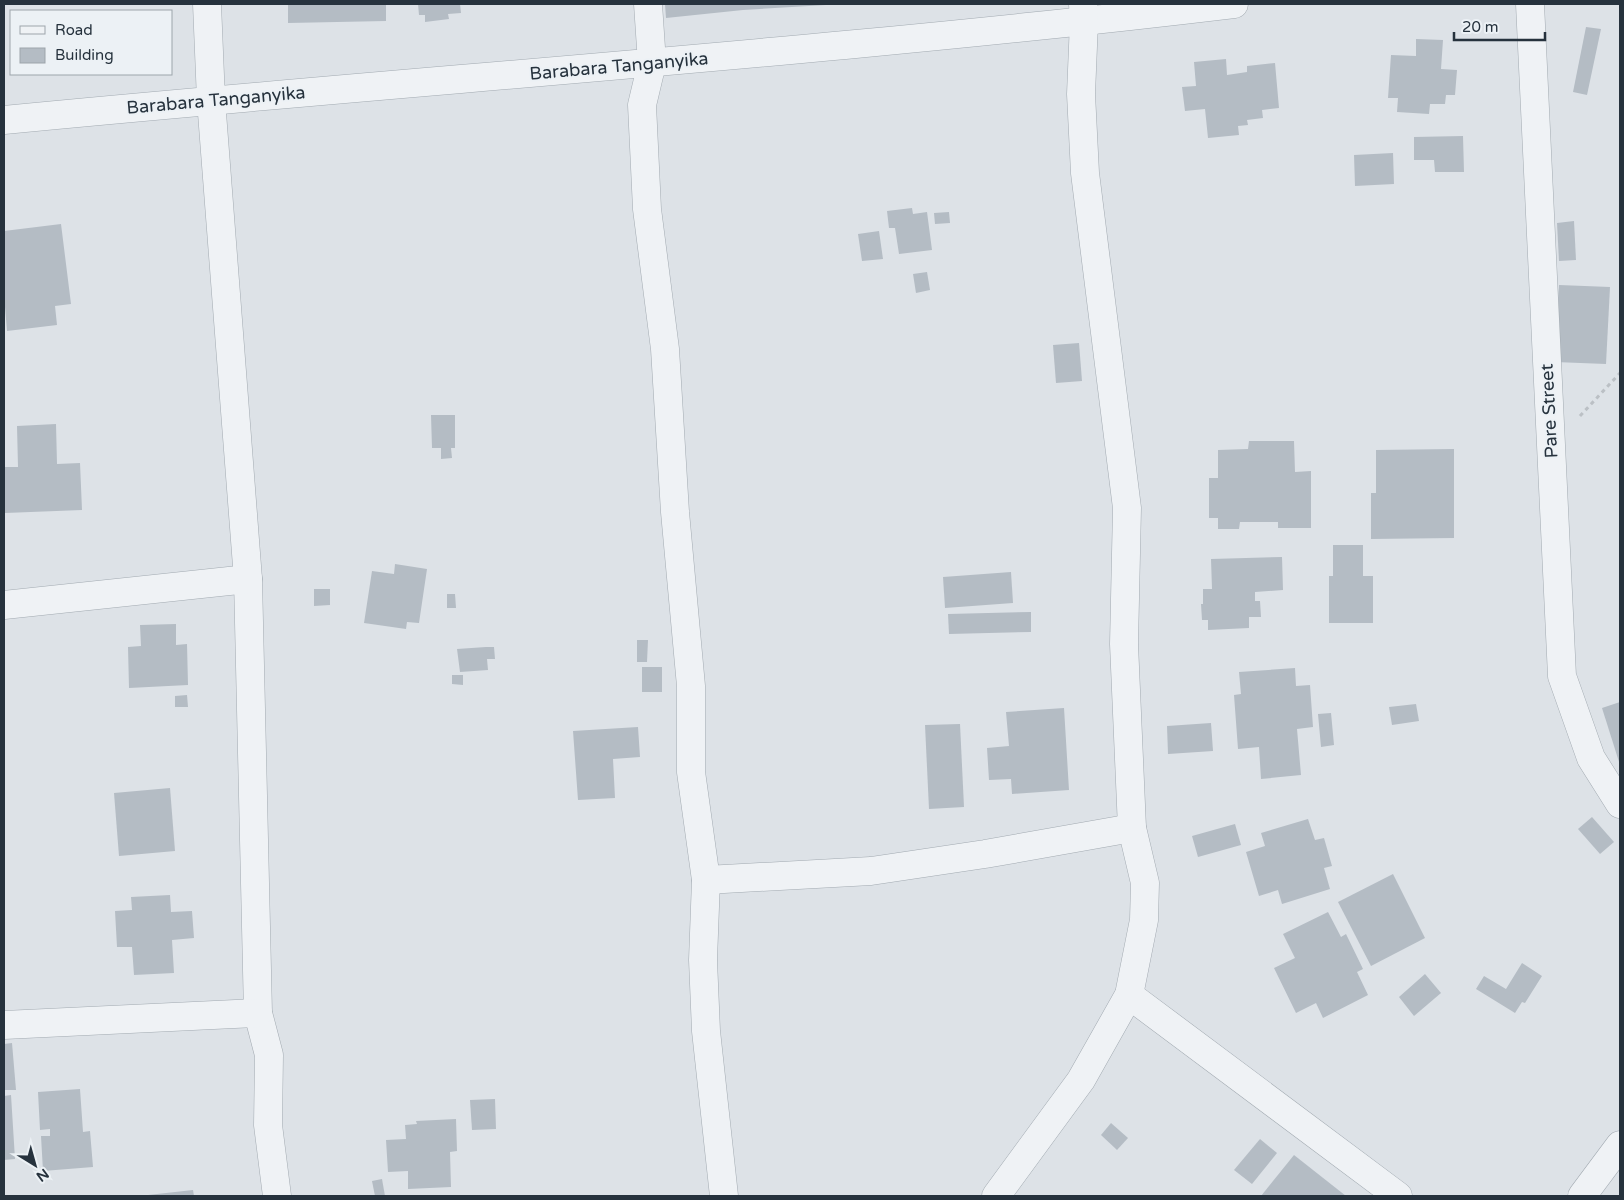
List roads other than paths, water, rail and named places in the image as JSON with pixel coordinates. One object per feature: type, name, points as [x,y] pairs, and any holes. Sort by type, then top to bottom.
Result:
[{"type":"street","points":[[207,4],[211,100],[248,579],[258,1013],[269,1055],[268,1125],[278,1196]]},
{"type":"street","points":[[648,4],[652,64],[642,105],[647,209],[665,349],[675,512],[691,686],[691,772],[706,880],[703,960],[717,1195]]},
{"type":"street","name":"Barabara Tanganyika","points":[[4,120],[211,100],[652,64],[1084,13],[1234,4]]},
{"type":"street","name":"Pare Street","points":[[1530,4],[1562,676],[1591,758],[1620,804]]},
{"type":"street","points":[[996,1196],[1081,1080],[1129,995],[1144,920],[1144,883],[1132,828],[1124,644],[1127,508],[1085,173],[1081,94],[1084,13]]},
{"type":"street","points":[[4,605],[248,579]]},
{"type":"street","points":[[706,880],[871,871],[985,854],[1132,828]]},
{"type":"street","points":[[1129,995],[1398,1196]]},
{"type":"street","points":[[4,1026],[258,1013]]},
{"type":"street","points":[[1582,1196],[1620,1146]]}]
